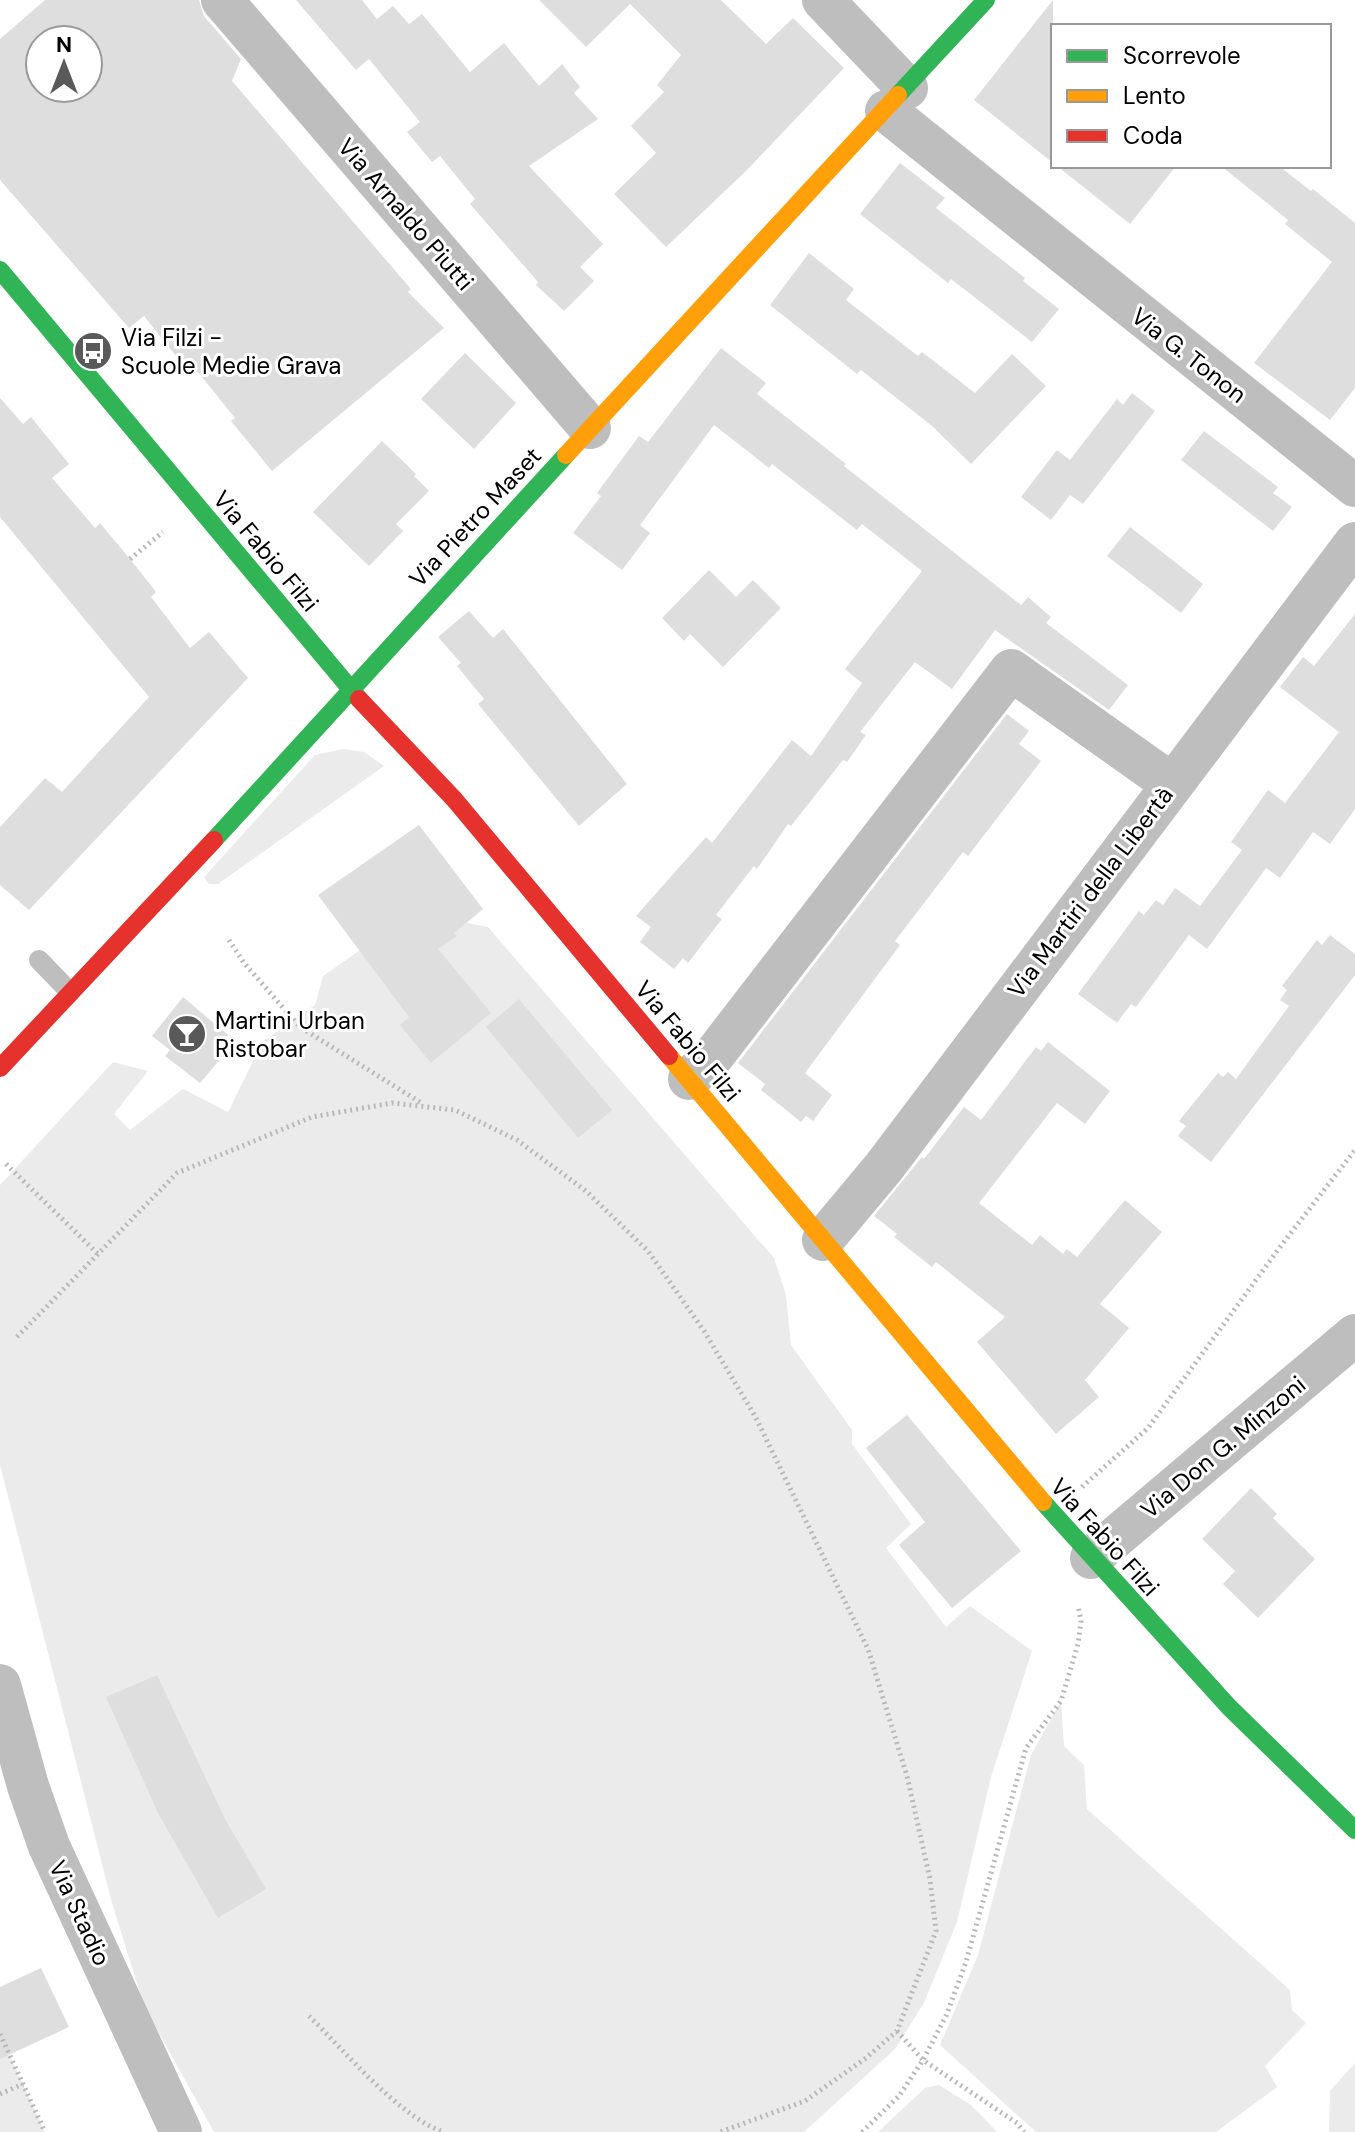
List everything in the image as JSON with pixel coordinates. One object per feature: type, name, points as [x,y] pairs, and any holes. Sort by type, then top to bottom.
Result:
[{"type":"street","name":"Via Arnaldo Piutti","points":[[222,0],[590,428]]},
{"type":"street","points":[[823,0],[896,99]]},
{"type":"street","name":"Via Pietro Maset","points":[[0,1068],[178,879],[986,0]]},
{"type":"street","name":"Via G. Tonon","points":[[896,99],[1024,223],[1355,486]]},
{"type":"street","name":"Via Fabio Filzi","points":[[0,270],[350,689],[454,799],[1050,1513],[1288,1769],[1355,1830]]},
{"type":"street","name":"Via Martiri della Libertà","points":[[823,1240],[884,1167],[1355,543]]},
{"type":"street","points":[[689,1079],[714,1055],[1011,670],[1172,784]]},
{"type":"street","name":"Via Don G. Minzoni","points":[[1091,1558],[1355,1335]]},
{"type":"street","name":"Via Stadio","points":[[0,1685],[28,1786],[49,1846],[181,2132]]},
{"type":"lane","points":[[39,960],[70,992]]},
{"type":"path","points":[[130,559],[163,532]]},
{"type":"path","points":[[229,940],[244,963],[300,1027],[427,1107]]},
{"type":"path","points":[[17,1337],[177,1173],[312,1117],[392,1103],[455,1110],[517,1140],[586,1191],[648,1251],[704,1331],[755,1416],[868,1649],[911,1790],[930,1879],[936,1931],[897,2031],[866,2058],[805,2101],[720,2132]]},
{"type":"path","points":[[1073,1495],[1148,1428],[1355,1150]]},
{"type":"path","points":[[6,1164],[98,1254]]},
{"type":"path","points":[[862,2132],[899,2096],[923,2060],[946,2016],[966,1962],[1026,1748],[1061,1701],[1078,1644],[1081,1621],[1078,1602]]},
{"type":"path","points":[[309,2016],[424,2125],[443,2132]]},
{"type":"path","points":[[897,2031],[923,2060],[1017,2123],[1024,2132]]},
{"type":"path","points":[[0,2034],[45,2132]]},
{"type":"path","points":[[0,2094],[23,2084]]},
{"type":"shaded area","points":[[343,749],[364,752],[384,766],[218,884],[209,884],[204,877],[315,755]]},
{"type":"shaded area","points":[[415,912],[488,927],[774,1258],[786,1295],[791,1345],[852,1430],[852,1444],[911,1524],[886,1548],[946,1627],[970,1606],[1032,1651],[991,1777],[957,1922],[924,2003],[895,2049],[804,2132],[214,2132],[144,2006],[112,1903],[0,1465],[0,1185],[113,1062],[148,1071],[114,1114],[130,1130],[183,1089],[228,1112],[263,1041],[315,1005],[323,976]]},
{"type":"shaded area","points":[[1061,1701],[1064,1746],[1084,1765],[1087,1809],[1290,1990],[1292,2010],[1306,2023],[1265,2066],[1277,2087],[1216,2132],[1036,2132],[940,2045],[978,1955],[1031,1755]]},
{"type":"shaded area","points":[[9,2054],[45,2132],[0,2132],[0,2059]]},
{"type":"shaded area","points":[[1355,2063],[1355,2132],[1329,2132],[1330,2091]]},
{"type":"shaded area","points":[[939,2085],[971,2105],[997,2132],[878,2132],[925,2088]]},
{"type":"building","points":[[45,0],[199,0],[204,16],[241,59],[232,81],[411,289],[408,292],[444,328],[272,471],[231,421],[235,418],[193,366],[188,371],[144,316],[129,328],[0,180],[0,39]]},
{"type":"building","points":[[296,0],[362,0],[377,19],[393,6],[409,24],[422,14],[470,72],[504,43],[539,86],[562,64],[580,87],[574,93],[598,119],[529,166],[603,244],[580,267],[594,281],[564,311],[536,285],[538,282],[470,204],[475,199],[440,156],[432,162],[407,132],[420,122],[369,59],[356,70]]},
{"type":"building","points":[[539,0],[721,0],[766,44],[793,18],[844,68],[747,170],[666,247],[614,194],[656,153],[631,126],[664,92],[657,85],[681,55],[630,4],[586,47]]},
{"type":"building","points":[[1053,0],[1051,161],[974,100]]},
{"type":"building","points":[[900,163],[945,198],[936,208],[1059,309],[1032,342],[951,279],[948,283],[860,214]]},
{"type":"building","points":[[1060,168],[1174,168],[1130,224]]},
{"type":"building","points":[[1223,168],[1282,168],[1355,223],[1355,388],[1330,420],[1254,363],[1332,262],[1285,224],[1288,220]]},
{"type":"building","points":[[809,253],[854,289],[846,300],[918,356],[922,352],[975,393],[1012,354],[1046,386],[971,464],[932,426],[861,370],[857,374],[770,305]]},
{"type":"building","points":[[721,348],[766,383],[757,394],[1021,605],[1028,597],[1051,617],[1046,623],[1128,685],[1109,710],[995,630],[952,689],[915,662],[860,732],[866,735],[847,762],[843,760],[791,826],[788,824],[757,869],[754,866],[716,915],[722,919],[688,963],[683,958],[674,969],[640,942],[651,927],[636,916],[706,837],[712,843],[792,740],[811,756],[862,683],[845,669],[922,571],[862,524],[857,530],[772,464],[769,468],[714,425],[640,525],[650,533],[622,570],[573,533],[601,496],[597,493],[639,436],[648,442]]},
{"type":"building","points":[[465,353],[516,403],[474,449],[421,399]]},
{"type":"building","points":[[1132,393],[1155,411],[1083,504],[1070,495],[1051,520],[1021,497],[1057,450],[1070,460],[1117,399],[1123,405]]},
{"type":"building","points":[[0,398],[23,424],[31,417],[69,464],[52,478],[95,528],[100,523],[130,559],[156,592],[151,597],[190,648],[209,632],[248,678],[29,910],[0,885],[0,827],[45,778],[62,792],[149,697],[0,517]]},
{"type":"building","points":[[1204,431],[1278,487],[1273,493],[1292,507],[1273,531],[1181,460]]},
{"type":"building","points":[[382,441],[429,491],[396,524],[403,531],[369,566],[313,512]]},
{"type":"building","points":[[1130,527],[1203,584],[1181,613],[1107,556]]},
{"type":"building","points":[[709,570],[736,597],[753,580],[781,608],[723,667],[690,634],[684,641],[662,618]]},
{"type":"building","points":[[469,611],[493,638],[503,629],[627,784],[579,826],[478,704],[484,699],[457,666],[461,663],[438,637]]},
{"type":"building","points":[[1355,614],[1355,809],[1330,844],[1313,832],[1280,878],[1266,868],[1207,949],[1189,935],[1136,1007],[1131,1004],[1117,1023],[1078,994],[1139,911],[1144,915],[1156,900],[1163,905],[1175,888],[1200,906],[1242,850],[1231,842],[1268,790],[1285,803],[1339,732],[1280,687],[1303,657],[1314,666]]},
{"type":"building","points":[[1007,714],[1029,731],[1019,744],[1041,761],[968,856],[963,852],[895,941],[900,945],[805,1073],[832,1095],[813,1121],[806,1116],[801,1122],[761,1090],[765,1084],[738,1063]]},
{"type":"building","points":[[419,825],[483,909],[454,933],[457,936],[438,949],[491,1013],[431,1063],[400,1025],[409,1017],[318,895]]},
{"type":"building","points":[[1330,935],[1355,954],[1355,975],[1211,1162],[1178,1136],[1186,1126],[1179,1121],[1218,1073],[1223,1077],[1228,1072],[1236,1079],[1289,1006],[1280,1000],[1287,990],[1282,986],[1317,940],[1322,945]]},
{"type":"building","points":[[183,997],[228,1035],[214,1051],[222,1057],[200,1083],[165,1056],[170,1050],[152,1036]]},
{"type":"building","points":[[519,999],[612,1110],[578,1138],[486,1027]]},
{"type":"building","points":[[1048,1042],[1110,1091],[1085,1124],[1057,1103],[979,1203],[1032,1245],[1040,1235],[1063,1254],[1067,1249],[1077,1257],[1125,1200],[1162,1232],[1100,1304],[1129,1328],[1085,1380],[1099,1397],[1056,1434],[977,1342],[1005,1317],[936,1262],[932,1267],[894,1237],[897,1234],[874,1216],[964,1107],[981,1120],[1036,1047],[1041,1051]]},
{"type":"building","points":[[907,1415],[1021,1551],[952,1608],[899,1545],[925,1522],[866,1448]]},
{"type":"building","points":[[1251,1488],[1277,1514],[1273,1518],[1315,1559],[1258,1618],[1223,1584],[1235,1571],[1202,1539]]},
{"type":"building","points":[[157,1675],[225,1819],[266,1889],[218,1918],[158,1813],[106,1697]]},
{"type":"building","points":[[41,1968],[69,2027],[0,2059],[0,1987]]},
{"type":"traffic: fast","points":[[898,95],[986,0]]},
{"type":"traffic: fast","points":[[0,270],[359,699]]},
{"type":"traffic: fast","points":[[214,840],[566,455]]},
{"type":"traffic: fast","points":[[1043,1502],[1229,1707],[1355,1830]]},
{"type":"traffic: slow","points":[[566,455],[898,95]]},
{"type":"traffic: slow","points":[[669,1056],[1043,1502]]},
{"type":"traffic: jam","points":[[359,699],[454,799],[669,1056]]},
{"type":"traffic: jam","points":[[0,1068],[214,840]]},
{"type":"place","name":"Via Filzi - Scuole Medie Grava","points":[[93,351]]},
{"type":"place","name":"Martini Urban Ristobar","points":[[187,1034]]}]
